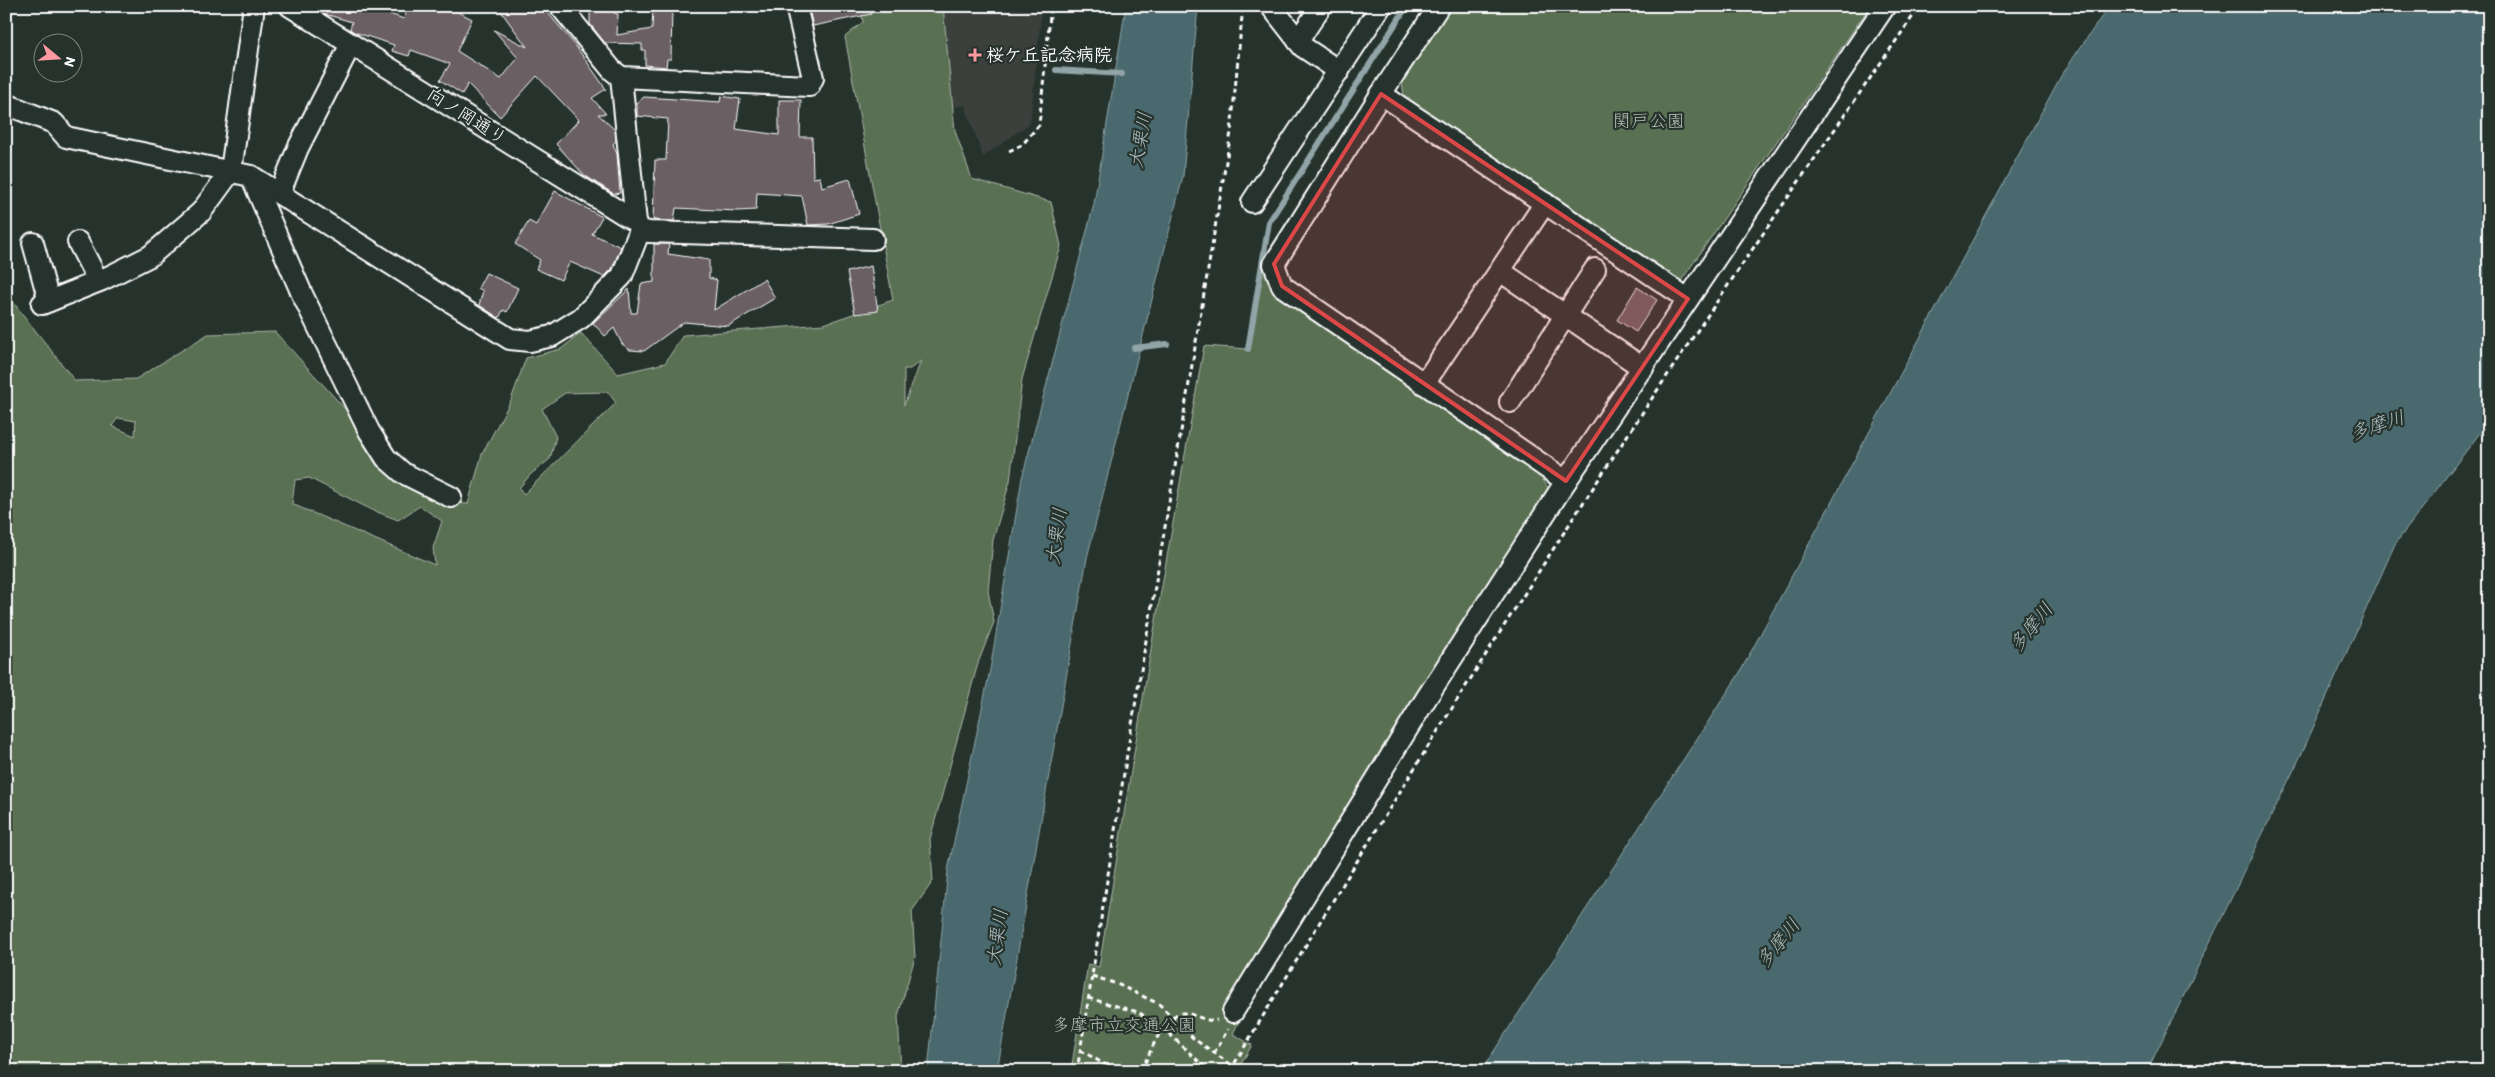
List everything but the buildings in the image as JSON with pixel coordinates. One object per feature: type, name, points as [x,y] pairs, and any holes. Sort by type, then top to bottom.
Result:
[{"type":"street","points":[[33,243],[46,302],[98,281],[150,256],[201,212],[231,172],[254,6]]},
{"type":"street","name":"向ノ岡通り","points":[[290,6],[638,226]]},
{"type":"street","points":[[560,6],[612,70],[621,77],[809,86],[813,78],[796,6]]},
{"type":"street","points":[[1271,6],[1303,47],[1338,71]]},
{"type":"street","points":[[1298,41],[1322,6]]},
{"type":"street","points":[[1252,202],[1381,6]]},
{"type":"street","points":[[1439,6],[1380,94],[1274,264],[1282,286],[1566,481]]},
{"type":"street","points":[[1233,1012],[1427,697],[1566,481],[1886,6]]},
{"type":"street","points":[[280,192],[298,148],[351,44]]},
{"type":"street","points":[[6,104],[54,123],[66,137],[251,176],[280,192],[510,339],[530,341],[552,336],[581,318],[622,276],[638,226],[621,77]]},
{"type":"street","points":[[1380,94],[1688,299]]},
{"type":"street","points":[[251,176],[302,294],[369,431],[386,458],[403,473],[451,497]]},
{"type":"street","points":[[1424,384],[1545,204]]},
{"type":"street","points":[[638,226],[649,232],[873,239]]},
{"type":"street","points":[[78,242],[98,281]]},
{"type":"street","points":[[1510,402],[1595,269]]},
{"type":"street","points":[[1500,271],[1643,368]]},
{"type":"path","points":[[1009,151],[1022,145],[1039,125],[1051,6]]},
{"type":"path","points":[[1076,1071],[1187,388],[1231,132],[1243,6]]},
{"type":"path","points":[[1230,1071],[1457,702],[1594,490],[1713,307],[1920,6]]},
{"type":"path","points":[[1092,976],[1145,995],[1172,1017],[1194,1040],[1233,1066]]},
{"type":"path","points":[[1088,998],[1138,1012],[1163,1028],[1209,1071]]},
{"type":"path","points":[[1141,1071],[1163,1028],[1172,1017],[1183,1013],[1215,1021],[1233,1012],[1233,1021],[1214,1054]]},
{"type":"path","points":[[1080,1050],[1116,1071]]},
{"type":"highlighted area","points":[[1381,94],[1688,299],[1566,481],[1282,286],[1274,264]]},
{"type":"shaded area","name":"桜ケ丘記念病院","points":[[901,6],[1042,6],[1030,123],[983,157],[965,105],[928,111]]},
{"type":"green space","points":[[860,6],[943,6],[955,131],[972,179],[1051,202],[1061,246],[1022,379],[1010,481],[993,540],[988,591],[994,622],[978,663],[930,839],[933,881],[912,911],[915,957],[898,1016],[901,1071],[6,1071],[6,293],[75,381],[136,379],[208,334],[275,332],[357,422],[452,503],[468,504],[482,454],[511,400],[526,358],[561,349],[581,333],[618,374],[665,363],[683,335],[824,324],[893,300],[845,37],[863,22]],"holes":[[[921,361],[904,405],[904,369],[910,369]],[[608,392],[616,403],[524,494],[519,488],[531,474],[550,459],[556,437],[542,409],[565,393]],[[118,418],[136,421],[135,436],[112,426]],[[309,478],[372,510],[398,520],[420,506],[442,521],[433,548],[435,565],[292,504],[295,480]]]},
{"type":"green space","name":"関戸公園","points":[[1451,6],[1870,6],[1681,281],[1404,96],[1402,83]]},
{"type":"green space","name":"多摩市立交通公園","points":[[1262,263],[1274,264],[1282,287],[1541,476],[1549,490],[1241,1017],[1233,1034],[1252,1045],[1237,1071],[1071,1071],[1088,964],[1099,967],[1153,637],[1204,346],[1248,349]]},
{"type":"water","name":"大栗川","points":[[1126,6],[1198,6],[1183,176],[1087,558],[997,1071],[928,1071],[948,870],[990,670],[1022,478],[1094,204]]},
{"type":"water","name":"多摩川","points":[[2109,6],[2489,6],[2489,421],[2395,544],[2301,755],[2147,1071],[1481,1071],[1739,674],[2061,76]]},
{"type":"waterway","points":[[1248,349],[1269,222],[1407,6]]},
{"type":"waterway","points":[[1056,70],[1122,74]]},
{"type":"waterway","points":[[1134,348],[1167,344]]},
{"type":"place","name":"桜ケ丘記念病院","points":[[975,55]]}]
